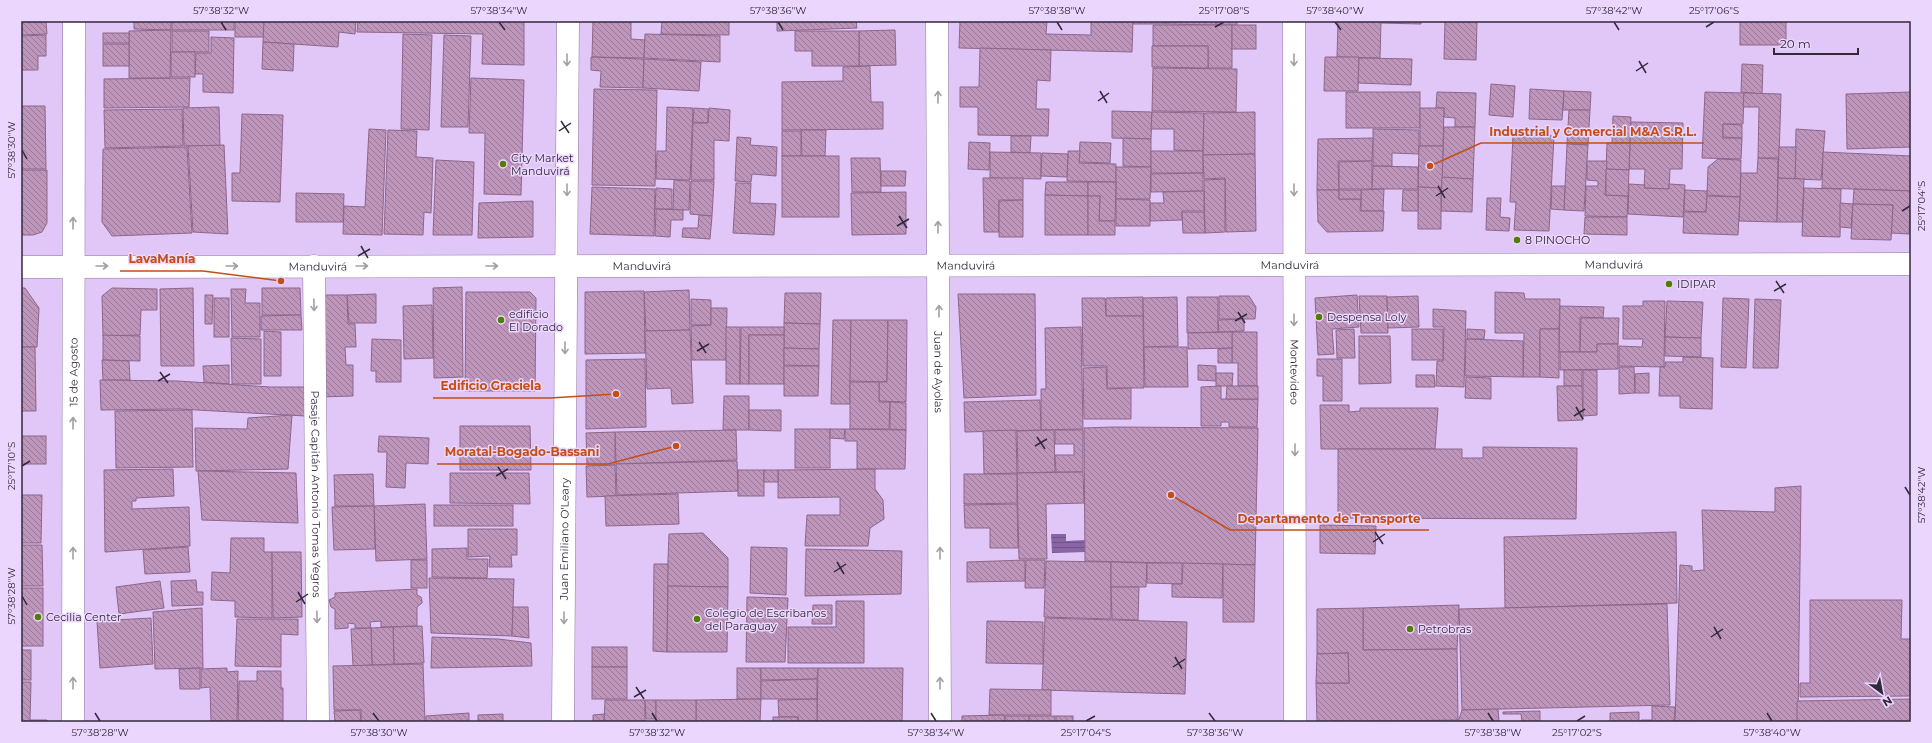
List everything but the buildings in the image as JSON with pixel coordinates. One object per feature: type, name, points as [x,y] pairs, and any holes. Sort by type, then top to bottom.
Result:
[{"type":"street","name":"15 de Agosto","points":[[73,722],[74,21]]},
{"type":"street","name":"Juan Emiliano O'Leary","points":[[563,722],[568,21]]},
{"type":"street","name":"Juan de Ayolas","points":[[937,21],[940,722]]},
{"type":"street","name":"Montevideo","points":[[1294,21],[1295,722]]},
{"type":"street","name":"Manduvirá","points":[[21,267],[1911,264]]},
{"type":"street","name":"Pasaje Capitán Antonio Tomas Yegros","points":[[314,266],[318,722]]},
{"type":"shaded area","points":[[1051,534],[1066,534],[1066,541],[1085,540],[1085,552],[1052,553]]},
{"type":"place","name":"City Market Manduvirá","points":[[503,164]]},
{"type":"place","name":"Industrial y Comercial M&A S.R.L.","points":[[1430,166]]},
{"type":"place","name":"8 PINOCHO","points":[[1517,240]]},
{"type":"place","name":"LavaManía","points":[[281,281]]},
{"type":"place","name":"IDIPAR","points":[[1669,284]]},
{"type":"place","name":"Despensa Loly","points":[[1319,317]]},
{"type":"place","name":"edificio El Dorado","points":[[501,320]]},
{"type":"place","name":"Edificio Graciela","points":[[616,394]]},
{"type":"place","name":"Moratal-Bogado-Bassani","points":[[676,446]]},
{"type":"place","name":"Departamento de Transporte","points":[[1171,495]]},
{"type":"place","name":"Cecilia Center","points":[[38,617]]},
{"type":"place","name":"Colegio de Escribanos del Paraguay","points":[[697,619]]},
{"type":"place","name":"Petrobras","points":[[1410,629]]}]
